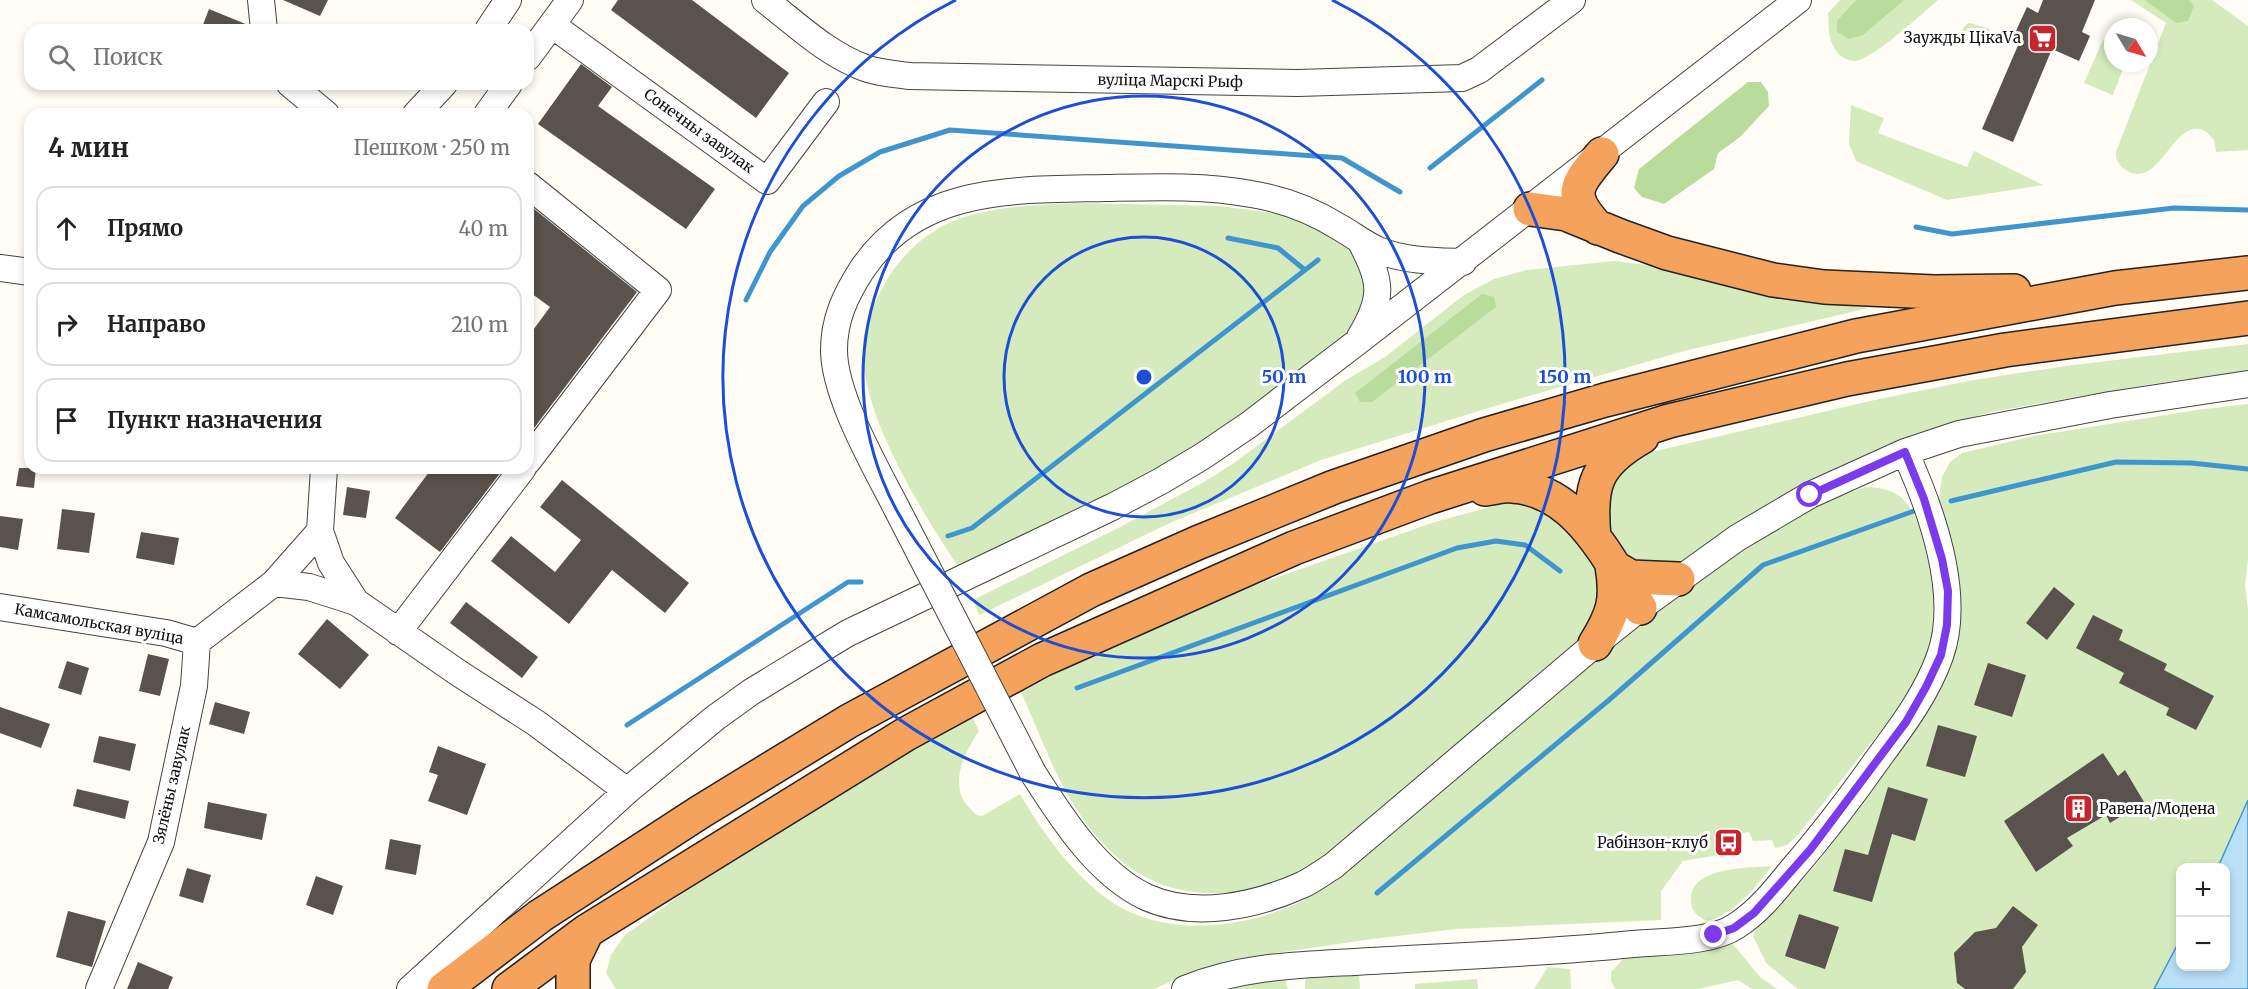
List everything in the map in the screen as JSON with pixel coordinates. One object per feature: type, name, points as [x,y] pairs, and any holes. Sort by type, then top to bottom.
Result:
[{"type":"highway","points":[[1598,228],[1579,201],[1577,191],[1583,177],[1602,154]]},
{"type":"highway","points":[[1530,209],[1566,214],[1667,253],[1720,268],[1773,280],[1824,287],[1934,292],[2115,288]]},
{"type":"highway","points":[[444,989],[540,916],[700,812],[849,721],[1091,590],[1197,543],[1344,483],[1484,435],[1605,400],[1856,336],[2115,288],[2248,273]]},
{"type":"highway","points":[[513,986],[586,931],[906,734],[1042,660],[1294,548],[1430,497],[1669,421],[1847,379],[2005,350],[2248,318]]},
{"type":"highway","points":[[1594,537],[1591,505],[1596,483],[1606,465],[1625,446],[1669,421]]},
{"type":"highway","points":[[1430,497],[1511,486],[1534,490],[1555,500],[1574,513],[1594,537],[1640,608]]},
{"type":"highway","points":[[1612,566],[1631,577],[1678,579]]},
{"type":"highway","points":[[1595,644],[1613,612],[1615,585],[1612,566]]},
{"type":"highway","points":[[513,986],[553,981],[572,989],[573,960],[586,931]]},
{"type":"street","points":[[261,0],[263,24]]},
{"type":"street","points":[[492,24],[508,0]]},
{"type":"street","points":[[534,49],[570,0]]},
{"type":"street","name":"вуліца Марскі Рыф","points":[[765,0],[846,60],[886,74],[1298,83],[1462,78],[1479,70],[1572,0]]},
{"type":"street","points":[[410,989],[627,791],[715,718],[789,667],[858,628],[1161,481],[1250,424],[1602,154],[1785,4]]},
{"type":"street","name":"Сонечны завулак","points":[[552,25],[767,181],[826,102]]},
{"type":"street","points":[[297,90],[319,108]]},
{"type":"street","points":[[429,108],[440,90]]},
{"type":"street","points":[[491,108],[505,90]]},
{"type":"street","points":[[1463,262],[1422,260],[1379,250],[1315,213],[1285,202],[1249,193],[1212,189],[1139,187],[1004,191],[975,195],[955,201],[913,219],[891,235],[867,262],[847,293],[838,316],[834,352],[841,390],[866,449],[1033,773],[1075,835],[1114,874],[1146,897],[1174,906],[1202,908],[1231,906],[1265,899],[1304,885],[1333,866],[1640,608],[1678,579],[1773,516],[1810,495],[1905,452],[1959,434],[2025,420],[2248,384]]},
{"type":"street","points":[[534,189],[658,290],[534,453]]},
{"type":"street","points":[[1360,240],[1409,302]]},
{"type":"street","points":[[1356,343],[1371,319],[1377,301],[1378,284],[1373,265],[1360,240]]},
{"type":"street","points":[[0,268],[24,271]]},
{"type":"street","points":[[1185,989],[1212,978],[1239,971],[1296,965],[1604,947],[1693,939],[1734,928],[1754,913],[1774,892],[1849,800],[1906,722],[1941,655],[1947,625],[1948,591],[1942,559],[1924,499],[1905,452]]},
{"type":"street","points":[[324,474],[320,531],[331,563],[356,602]]},
{"type":"street","points":[[398,632],[518,474]]},
{"type":"street","points":[[197,642],[274,583],[320,531]]},
{"type":"street","points":[[274,583],[309,587],[356,602],[536,723],[627,791]]},
{"type":"street","name":"Камсамольская вуліца","points":[[0,607],[166,633],[197,642]]},
{"type":"street","name":"Зялёны завулак","points":[[99,989],[161,842],[194,686],[197,642]]},
{"type":"green space","points":[[1840,0],[1938,0],[1885,45],[1863,59],[1855,61],[1840,55],[1830,38],[1828,13]]},
{"type":"green space","points":[[1856,0],[1904,0],[1863,35],[1849,39],[1837,32],[1837,21]]},
{"type":"green space","points":[[2131,0],[2212,0],[2248,26],[2248,150],[2216,152],[2214,140],[2207,133],[2203,130],[2192,129],[2173,144],[2156,165],[2146,172],[2135,174],[2120,165],[2116,159],[2116,152],[2147,72],[2158,72],[2158,44],[2166,23]]},
{"type":"green space","points":[[2145,0],[2189,0],[2194,6],[2188,21],[2176,23]]},
{"type":"green space","points":[[1970,23],[1990,29],[1984,46],[1966,40],[1962,36],[1964,27]]},
{"type":"green space","points":[[2104,40],[2104,72],[2122,72],[2113,95],[2084,83]]},
{"type":"green space","points":[[1748,82],[1761,82],[1768,92],[1769,106],[1740,137],[1718,153],[1714,169],[1664,204],[1642,197],[1634,188],[1639,169]]},
{"type":"green space","points":[[1851,105],[1884,118],[1878,133],[1967,167],[1974,151],[2043,185],[1947,200],[1856,161],[1849,144]]},
{"type":"green space","points":[[1075,203],[1220,206],[1280,214],[1331,233],[1356,252],[1370,277],[1363,311],[1349,331],[1249,410],[1185,454],[1122,490],[959,568],[910,488],[879,424],[869,393],[863,363],[867,323],[888,278],[904,256],[924,238],[946,224],[986,211]]},
{"type":"green space","points":[[1614,261],[1663,267],[1777,293],[1869,308],[1684,351],[1321,460],[1172,522],[979,615],[973,600],[1122,526],[1204,482],[1234,463],[1346,380],[1385,357],[1464,295],[1494,279],[1527,270]]},
{"type":"green space","points":[[1482,294],[1494,297],[1496,307],[1372,402],[1360,402],[1355,393]]},
{"type":"green space","points":[[2248,344],[2248,371],[2152,384],[1991,412],[1911,435],[1838,470],[1675,567],[1642,565],[1621,551],[1610,538],[1606,521],[1611,485],[1622,470],[1647,453],[1879,399],[1974,380],[2066,366]]},
{"type":"green space","points":[[2248,404],[2248,560],[2245,584],[2248,611],[2248,800],[2220,863],[2176,863],[2176,948],[2154,989],[1798,989],[1766,963],[1753,936],[1757,928],[1819,861],[1922,719],[1941,687],[1954,651],[1959,612],[1938,505],[1942,477],[1950,462],[1962,453],[2034,436]]},
{"type":"green space","points":[[1865,487],[1887,490],[1896,494],[1908,505],[1918,523],[1927,552],[1934,589],[1933,626],[1930,644],[1917,680],[1907,698],[1797,836],[1787,845],[1775,848],[1772,840],[1753,841],[1749,832],[1724,836],[1724,854],[1683,861],[1661,891],[1661,920],[1456,929],[1372,939],[1230,960],[1195,971],[1154,989],[616,989],[606,973],[611,955],[625,935],[686,891],[879,769],[971,714],[979,731],[965,755],[960,772],[960,791],[966,804],[976,815],[982,816],[1020,794],[1038,823],[1069,863],[1106,898],[1127,911],[1174,924],[1199,925],[1248,920],[1294,905],[1322,889],[1366,856],[1641,618],[1746,545],[1821,503]]},
{"type":"green space","points":[[1533,502],[1557,510],[1601,567],[1594,631],[1328,858],[1296,875],[1258,887],[1227,892],[1197,892],[1170,887],[1144,876],[1120,860],[1098,838],[1077,810],[1052,765],[1018,685],[1224,596],[1435,522],[1505,503]]},
{"type":"green space","points":[[1772,866],[1751,891],[1727,912],[1707,921],[1694,911],[1691,905],[1693,890],[1700,881],[1710,875],[1722,871]]},
{"type":"green space","points":[[1727,941],[1733,944],[1760,977],[1777,989],[1752,989],[1738,980],[1698,989],[1615,989],[1611,981],[1611,972],[1623,959]]},
{"type":"green space","points":[[1548,967],[1570,969],[1571,989],[1534,989]]},
{"type":"green space","points":[[1359,972],[1360,989],[1305,989],[1305,981],[1309,976]]},
{"type":"green space","points":[[1279,975],[1285,980],[1288,989],[1219,989]]},
{"type":"green space","points":[[1477,979],[1478,989],[1415,989],[1415,984]]},
{"type":"water","points":[[2248,800],[2248,989],[2154,989],[2176,948],[2176,971],[2230,971],[2230,863],[2220,863]]},
{"type":"building","points":[[283,0],[328,0],[320,16]]},
{"type":"building","points":[[618,0],[692,0],[789,73],[756,118],[611,10]]},
{"type":"building","points":[[2043,0],[2095,0],[2082,32],[2090,36],[2079,61],[2052,49],[2013,142],[1982,129],[2022,36],[2015,33],[2027,7],[2038,13]]},
{"type":"building","points":[[209,9],[246,24],[203,24]]},
{"type":"building","points":[[581,64],[612,87],[598,106],[715,189],[686,229],[538,124]]},
{"type":"building","points":[[534,209],[637,292],[534,428],[534,329],[550,307],[534,295]]},
{"type":"building","points":[[19,468],[24,468],[24,474],[35,474],[34,488],[16,486]]},
{"type":"building","points":[[428,474],[499,474],[440,552],[395,518]]},
{"type":"building","points":[[562,480],[689,583],[665,613],[612,570],[569,624],[491,561],[511,536],[555,572],[581,540],[540,507]]},
{"type":"building","points":[[347,487],[370,491],[366,518],[343,515]]},
{"type":"building","points":[[62,509],[95,513],[89,553],[57,549]]},
{"type":"building","points":[[0,516],[23,519],[18,550],[0,547]]},
{"type":"building","points":[[141,532],[179,538],[174,565],[136,558]]},
{"type":"building","points":[[2054,587],[2075,604],[2047,640],[2026,623]]},
{"type":"building","points":[[466,602],[538,657],[522,678],[450,623]]},
{"type":"building","points":[[2093,615],[2123,630],[2119,640],[2167,664],[2164,670],[2214,696],[2196,730],[2166,715],[2169,708],[2119,683],[2124,673],[2076,648]]},
{"type":"building","points":[[327,619],[369,655],[340,689],[298,654]]},
{"type":"building","points":[[148,654],[169,659],[160,696],[139,691]]},
{"type":"building","points":[[67,661],[89,668],[81,695],[58,688]]},
{"type":"building","points":[[1988,663],[2026,675],[2012,717],[1974,705]]},
{"type":"building","points":[[215,702],[250,712],[244,734],[209,724]]},
{"type":"building","points":[[0,707],[50,724],[41,748],[0,733]]},
{"type":"building","points":[[1938,725],[1977,736],[1965,777],[1926,766]]},
{"type":"building","points":[[99,736],[136,744],[130,771],[93,762]]},
{"type":"building","points":[[438,746],[486,764],[467,815],[428,801],[438,775],[429,772]]},
{"type":"building","name":"Равена/Модена","points":[[2103,753],[2118,776],[2125,770],[2144,802],[2110,823],[2106,815],[2067,838],[2073,846],[2036,872],[2004,821]]},
{"type":"building","points":[[1888,787],[1928,799],[1915,841],[1892,834],[1872,902],[1833,891],[1845,849],[1868,855]]},
{"type":"building","points":[[77,789],[129,801],[125,819],[73,806]]},
{"type":"building","points":[[208,802],[267,814],[262,840],[204,828]]},
{"type":"building","points":[[390,839],[421,845],[416,875],[385,869]]},
{"type":"building","points":[[187,868],[211,875],[203,903],[179,896]]},
{"type":"building","points":[[316,876],[343,886],[333,915],[306,905]]},
{"type":"building","points":[[2013,906],[2038,925],[2022,947],[2026,972],[2013,989],[1965,989],[1957,983],[1954,953],[1975,932],[1996,928]]},
{"type":"building","points":[[68,911],[106,921],[92,967],[56,957]]},
{"type":"building","points":[[1799,914],[1839,927],[1825,969],[1785,956]]},
{"type":"building","points":[[138,962],[173,977],[168,989],[127,989]]},
{"type":"waterway","points":[[1430,168],[1542,80]]},
{"type":"waterway","points":[[746,300],[770,252],[803,206],[839,176],[880,152],[950,130],[1342,158],[1400,192]]},
{"type":"waterway","points":[[1916,227],[1952,234],[2174,208],[2248,210]]},
{"type":"waterway","points":[[1228,238],[1278,248],[1305,270]]},
{"type":"waterway","points":[[948,536],[972,528],[1318,260]]},
{"type":"waterway","points":[[1951,501],[2116,462],[2191,463],[2248,469]]},
{"type":"waterway","points":[[1377,893],[1609,700],[1763,565],[1914,511]]},
{"type":"waterway","points":[[1077,688],[1457,548],[1496,541],[1525,545],[1560,571]]},
{"type":"waterway","points":[[627,725],[848,582],[861,582]]},
{"type":"place","name":"Заужды ЦікаVа","points":[[2042,38]]},
{"type":"place","name":"Равена/Модена","points":[[2078,809]]},
{"type":"place","name":"Рабінзон-клуб","points":[[1729,843]]},
{"type":"route","points":[[1714,935],[1734,928],[1754,913],[1810,850],[1906,722],[1941,655],[1947,625],[1948,591],[1942,559],[1924,499],[1905,452],[1810,495]]}]
